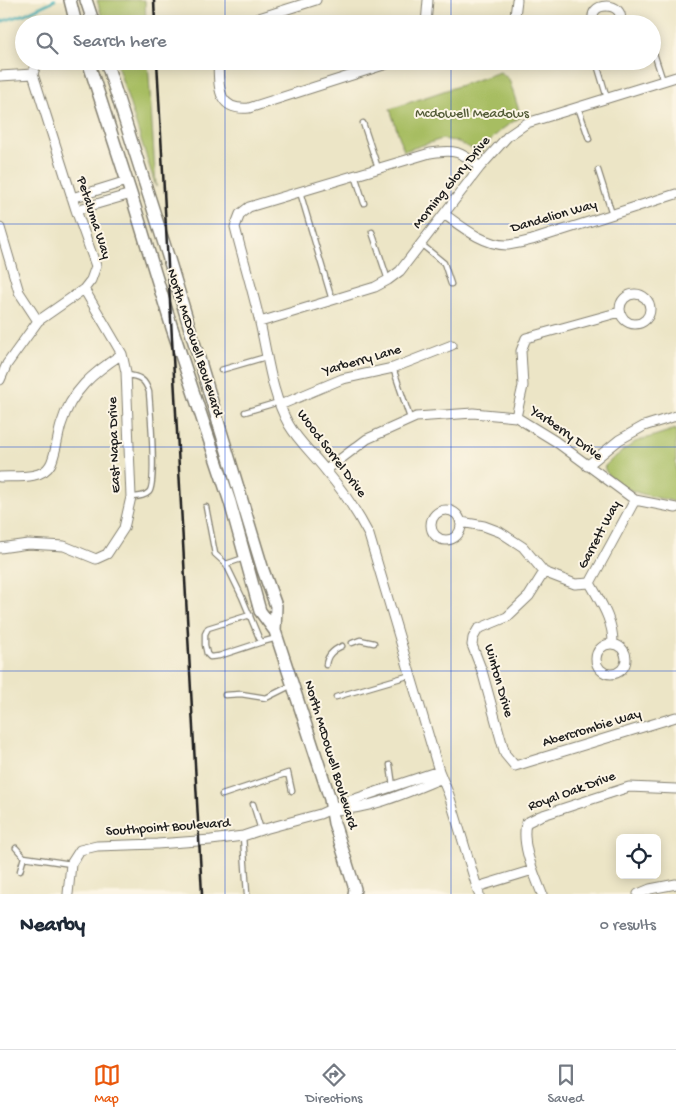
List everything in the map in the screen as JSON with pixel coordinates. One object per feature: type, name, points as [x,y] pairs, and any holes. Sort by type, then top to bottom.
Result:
[{"type":"main road","points":[[70,0],[74,15]]},
{"type":"main road","points":[[86,0],[91,15]]},
{"type":"main road","name":"North McDowell Boulevard","points":[[91,70],[172,328],[227,493],[260,611],[276,634],[330,799],[357,892]]},
{"type":"main road","name":"North McDowell Boulevard","points":[[109,70],[168,256],[262,570],[276,606],[276,634]]},
{"type":"street","points":[[268,15],[316,0]]},
{"type":"street","points":[[427,15],[428,0]]},
{"type":"street","points":[[515,15],[516,0]]},
{"type":"street","points":[[593,15],[598,2],[616,6],[621,15]]},
{"type":"street","points":[[0,76],[33,74],[34,70]]},
{"type":"street","points":[[219,70],[222,99],[238,109],[249,108],[368,70]]},
{"type":"street","name":"Petaluma Way","points":[[0,380],[3,361],[38,321],[84,289],[91,280],[96,266],[72,198],[33,74]]},
{"type":"street","name":"Morning Glory Drive","points":[[260,322],[375,287],[388,280],[400,271],[480,167],[508,136],[526,123],[676,78]]},
{"type":"street","name":"Wood Sorrel Drive","points":[[478,891],[410,675],[369,535],[356,510],[326,470],[308,451],[289,424],[269,371],[260,322],[236,227],[240,214],[250,207],[430,153],[447,150],[461,153],[480,167]]},
{"type":"street","points":[[72,198],[127,181]]},
{"type":"street","points":[[76,210],[131,194]]},
{"type":"street","name":"Dandelion Way","points":[[444,214],[470,232],[491,243],[508,245],[532,240],[676,194]]},
{"type":"street","points":[[0,228],[19,292],[38,321]]},
{"type":"street","name":"East Napa Drive","points":[[0,548],[28,544],[64,546],[96,559],[107,554],[124,528],[131,497],[126,375],[122,354],[84,289]]},
{"type":"street","points":[[516,417],[522,386],[521,350],[526,338],[620,312]]},
{"type":"street","name":"Yarberry Lane","points":[[280,403],[342,379],[393,368],[452,345]]},
{"type":"street","points":[[0,477],[38,474],[50,466],[62,422],[74,394],[94,373],[122,354]]},
{"type":"street","name":"Yarberry Drive","points":[[326,470],[367,439],[410,418],[473,413],[516,417],[555,441],[635,500],[676,508]]},
{"type":"street","points":[[587,466],[619,440],[644,426],[676,416]]},
{"type":"street","name":"Garrett Way","points":[[590,583],[635,500]]},
{"type":"street","points":[[461,522],[484,526],[500,532],[523,547],[544,572],[575,584],[590,583],[608,614],[613,630],[613,644]]},
{"type":"street","name":"Winton Drive","points":[[515,766],[505,754],[482,671],[472,645],[473,638],[478,629],[507,617],[529,596],[544,572]]},
{"type":"street","name":"Abercrombie Way","points":[[515,766],[676,717]]},
{"type":"street","name":"Southpoint Boulevard","points":[[71,864],[80,850],[97,846],[157,844],[243,836],[332,810],[349,801],[393,787],[441,775]]},
{"type":"street","name":"Southpoint Boulevard","points":[[332,810],[350,810],[394,797],[441,775]]},
{"type":"street","name":"Royal Oak Drive","points":[[534,870],[524,834],[526,823],[540,816],[629,786],[676,789]]},
{"type":"street","points":[[68,894],[71,864]]},
{"type":"street","points":[[478,891],[534,870],[542,894]]},
{"type":"street","points":[[638,894],[650,889],[676,884]]},
{"type":"lane","points":[[599,70],[607,98]]},
{"type":"lane","points":[[659,70],[663,82]]},
{"type":"lane","points":[[578,107],[589,139]]},
{"type":"lane","points":[[363,123],[378,168]]},
{"type":"lane","points":[[598,170],[612,215]]},
{"type":"lane","points":[[355,175],[364,203]]},
{"type":"lane","points":[[300,192],[332,300]]},
{"type":"lane","points":[[372,232],[388,280]]},
{"type":"lane","points":[[421,244],[444,262],[451,284]]},
{"type":"lane","points":[[221,370],[266,357]]},
{"type":"lane","points":[[393,368],[410,418]]},
{"type":"lane","points":[[126,375],[140,377],[146,383],[149,392],[153,470],[152,487],[148,493],[139,497],[131,497]]},
{"type":"lane","points":[[245,412],[280,403]]},
{"type":"lane","points":[[206,507],[215,554],[226,564],[262,642]]},
{"type":"lane","points":[[226,564],[245,557]]},
{"type":"lane","points":[[250,616],[208,628],[205,634],[207,654],[210,657],[219,656],[262,642],[276,634]]},
{"type":"lane","points":[[352,643],[360,640],[374,643]]},
{"type":"lane","points":[[326,665],[331,653],[342,646]]},
{"type":"lane","points":[[336,697],[410,675]]},
{"type":"lane","points":[[225,695],[241,694],[266,698],[293,684]]},
{"type":"lane","points":[[390,765],[393,787]]},
{"type":"lane","points":[[222,795],[288,773],[292,791]]},
{"type":"lane","points":[[253,804],[261,830]]},
{"type":"lane","points":[[243,836],[247,894]]},
{"type":"lane","points":[[16,848],[24,856],[71,864]]},
{"type":"lane","points":[[20,871],[24,856]]},
{"type":"green space","points":[[97,0],[145,0],[146,15],[101,15]]},
{"type":"green space","points":[[119,70],[149,70],[156,187]]},
{"type":"green space","name":"Mcdowell Meadows","points":[[500,72],[509,79],[521,117],[499,132],[481,153],[455,141],[442,139],[404,151],[390,109]]},
{"type":"green space","points":[[676,429],[676,502],[635,492],[616,482],[604,467],[635,442]]},
{"type":"waterway","points":[[22,15],[55,0]]},
{"type":"waterway","points":[[0,22],[15,17]]},
{"type":"railway","points":[[154,0],[155,15]]},
{"type":"railway","points":[[157,70],[202,894]]}]
